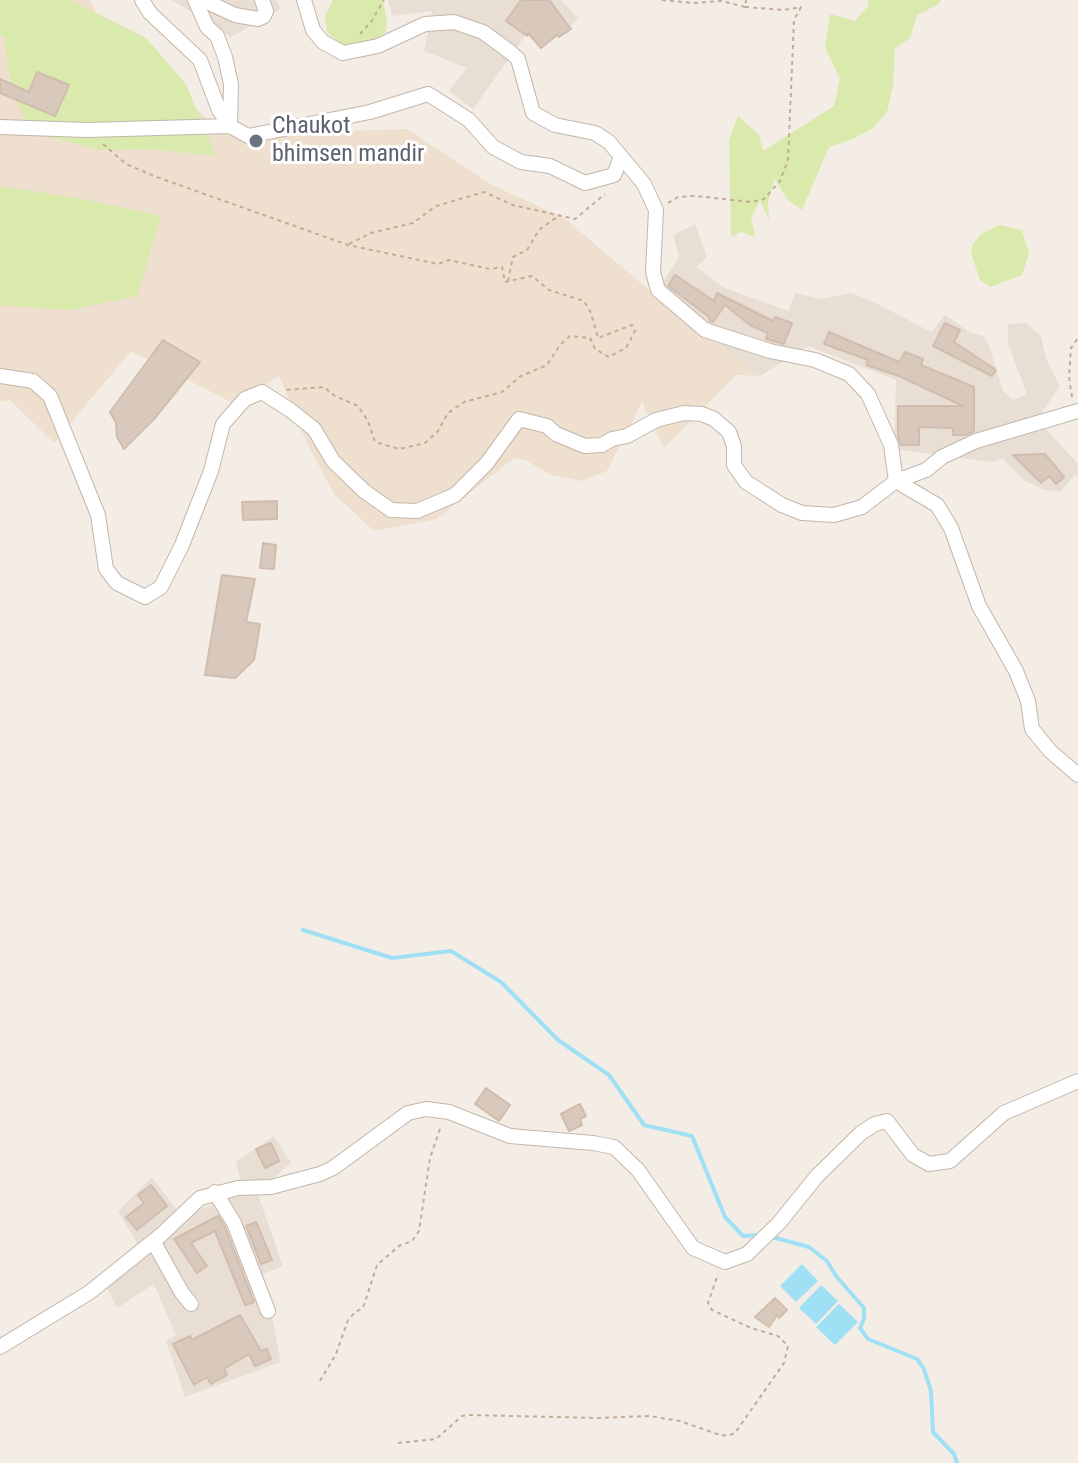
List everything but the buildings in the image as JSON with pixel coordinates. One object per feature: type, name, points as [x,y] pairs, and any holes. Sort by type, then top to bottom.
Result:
[{"type":"street","points":[[142,0],[150,13],[200,60],[214,99],[230,126],[248,136],[370,112],[428,94],[469,120],[493,147],[521,162],[550,166],[585,183],[614,175],[621,157]]},
{"type":"street","points":[[195,0],[207,27],[217,36],[225,57],[231,84],[230,126]]},
{"type":"street","points":[[203,0],[235,15],[258,19],[266,11],[262,0]]},
{"type":"street","points":[[304,0],[313,30],[323,42],[343,53],[378,46],[425,24],[454,22],[483,32],[518,59],[533,113],[555,125],[595,133],[609,142],[644,184],[656,210],[653,272],[658,290],[705,330],[770,351],[815,360],[849,374],[868,394],[891,445],[896,481]]},
{"type":"street","points":[[0,127],[87,130],[230,126]]},
{"type":"street","points":[[0,376],[33,381],[50,396],[98,515],[106,569],[117,583],[145,597],[161,587],[182,545],[211,471],[223,424],[245,399],[262,392],[314,429],[333,461],[364,491],[391,510],[417,511],[455,495],[487,463],[519,419],[547,426],[556,434],[585,446],[602,445],[627,436],[656,420],[684,413],[702,414],[714,419],[729,432],[734,446],[734,465],[746,482],[782,505],[802,513],[834,515],[862,507],[896,481],[926,470],[942,457],[976,441],[1073,412]]},
{"type":"street","points":[[896,481],[937,505],[951,528],[979,606],[1016,671],[1028,701],[1032,729],[1050,751],[1078,775]]},
{"type":"street","points":[[0,1347],[90,1292],[200,1198],[238,1188],[298,1182],[333,1168],[408,1113],[426,1109],[449,1112],[510,1136],[614,1147],[638,1170],[693,1248],[725,1262],[747,1254],[779,1223],[817,1176],[861,1133],[875,1124],[887,1121],[913,1155],[929,1164],[950,1161],[1004,1113],[1078,1081]]},
{"type":"street","points":[[215,1192],[234,1223],[268,1311]]},
{"type":"street","points":[[153,1241],[191,1304]]},
{"type":"path","points":[[343,53],[371,22],[384,0]]},
{"type":"path","points":[[656,210],[678,197],[751,202],[764,199],[780,181],[788,160],[794,20],[801,7],[784,10],[745,7],[722,1],[693,3],[662,0]]},
{"type":"path","points":[[745,7],[746,0]]},
{"type":"path","points":[[87,130],[126,164],[201,194],[348,245],[438,264],[449,260],[490,269],[502,267],[505,282],[508,282]]},
{"type":"path","points":[[348,245],[371,233],[413,223],[436,206],[484,192],[513,205],[575,219],[603,197],[614,175]]},
{"type":"path","points":[[508,282],[513,257],[527,250],[539,230],[559,216]]},
{"type":"path","points":[[262,392],[324,387],[335,396],[358,406],[368,421],[375,442],[399,449],[425,443],[438,431],[448,413],[464,402],[502,392],[521,376],[547,365],[570,336],[590,338],[595,349],[609,357],[626,348],[635,331],[632,325],[598,338],[584,301],[549,290],[532,276],[508,282]]},
{"type":"path","points":[[1073,412],[1069,377],[1071,348],[1078,338]]},
{"type":"path","points":[[320,1381],[336,1354],[348,1320],[363,1308],[377,1265],[399,1246],[412,1241],[419,1231],[430,1158],[444,1115],[449,1112]]},
{"type":"path","points":[[398,1443],[436,1439],[462,1416],[469,1415],[649,1416],[680,1421],[727,1436],[735,1433],[784,1363],[788,1346],[778,1336],[751,1328],[712,1310],[708,1303],[725,1262]]},
{"type":"shaded area","points":[[0,0],[89,0],[112,38],[227,135],[407,129],[492,185],[564,218],[655,295],[760,376],[736,375],[664,448],[642,402],[607,471],[581,481],[551,475],[527,461],[514,458],[437,519],[374,531],[334,494],[307,443],[279,376],[235,404],[131,351],[54,443],[10,400],[0,402]]},
{"type":"shaded area","points":[[172,0],[276,0],[281,9],[231,37]]},
{"type":"shaded area","points":[[388,0],[561,0],[578,18],[561,37],[537,19],[473,109],[449,91],[467,68],[424,51],[432,11],[392,16]]},
{"type":"shaded area","points":[[695,224],[707,257],[696,267],[725,288],[788,311],[795,293],[821,299],[851,293],[931,332],[945,315],[971,333],[984,336],[1003,391],[1013,400],[1027,394],[1008,344],[1008,324],[1026,323],[1041,336],[1046,359],[1060,386],[1037,419],[1078,464],[1078,478],[1075,475],[1060,492],[1042,489],[1025,481],[1003,459],[991,462],[894,449],[896,380],[808,346],[760,376],[655,295],[679,257],[673,235]]},
{"type":"shaded area","points":[[274,1136],[291,1163],[257,1192],[283,1266],[263,1274],[281,1362],[185,1397],[166,1341],[176,1335],[154,1284],[117,1308],[104,1282],[141,1250],[118,1211],[152,1177],[182,1217],[243,1192],[236,1162]]},
{"type":"green space","points":[[0,0],[70,0],[146,38],[186,84],[216,156],[149,149],[100,150],[30,132],[12,90],[4,37],[0,35]]},
{"type":"green space","points":[[333,0],[383,0],[387,21],[385,33],[363,48],[347,49],[327,32],[325,16]]},
{"type":"green space","points":[[868,0],[941,0],[917,15],[910,38],[895,48],[893,85],[887,112],[873,128],[829,147],[802,210],[787,199],[775,179],[768,202],[769,220],[760,200],[751,218],[755,237],[741,232],[731,237],[729,140],[738,116],[759,135],[763,151],[834,106],[840,79],[825,47],[830,14],[855,21],[868,6]]},
{"type":"green space","points":[[0,186],[161,216],[137,296],[69,310],[0,305]]},
{"type":"green space","points":[[999,225],[1022,230],[1029,253],[1022,275],[990,287],[980,280],[971,253],[980,235]]},
{"type":"water","points":[[802,1264],[818,1281],[796,1302],[780,1286]]},
{"type":"water","points":[[821,1285],[838,1301],[816,1324],[799,1308]]},
{"type":"water","points":[[839,1304],[858,1322],[835,1345],[816,1327]]},
{"type":"waterway","points":[[303,930],[392,958],[451,951],[501,982],[558,1040],[609,1075],[644,1125],[692,1136],[725,1217],[743,1236],[760,1235]]},
{"type":"waterway","points":[[772,1237],[809,1247],[827,1261],[864,1308],[860,1328],[868,1339],[917,1359],[924,1369],[931,1391],[933,1432],[954,1454],[957,1463]]},
{"type":"place","name":"Chaukot bhimsen mandir","points":[[256,141]]}]
